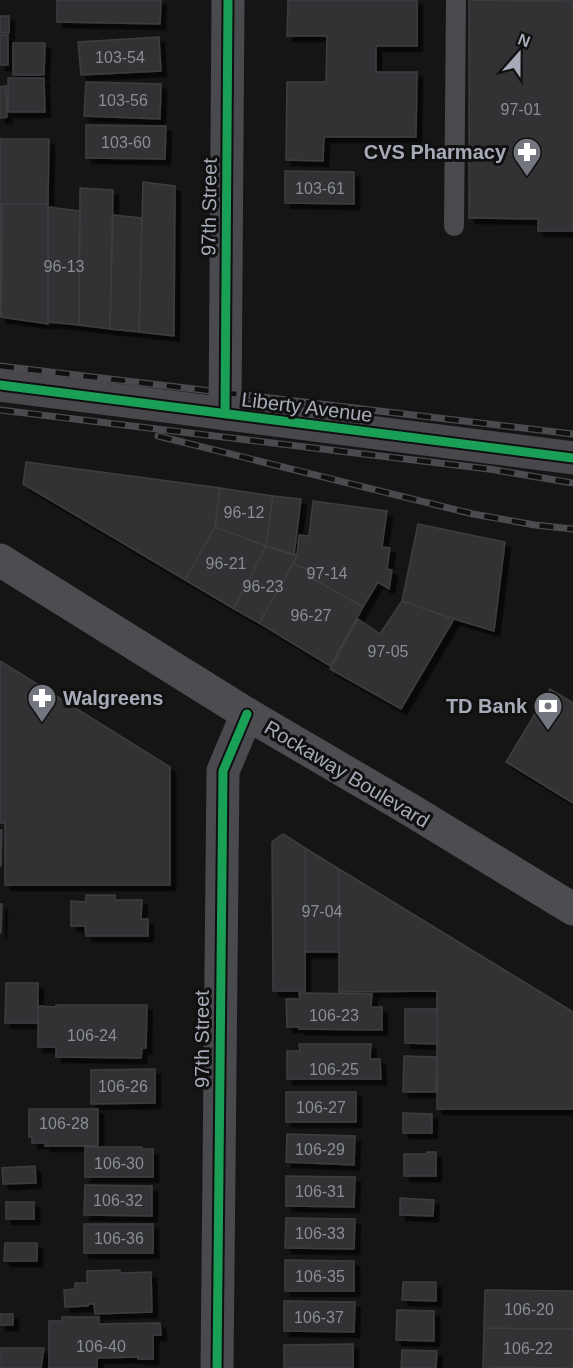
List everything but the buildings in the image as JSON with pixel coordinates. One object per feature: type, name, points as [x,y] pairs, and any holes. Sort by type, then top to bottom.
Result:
[{"type":"main road","name":"Rockaway Boulevard","points":[[0,560],[247,714],[573,909]]},
{"type":"street","name":"97th Street","points":[[225,414],[228,0]]},
{"type":"street","name":"Liberty Avenue","points":[[0,385],[573,459]]},
{"type":"street","name":"97th Street","points":[[217,1368],[223,771],[247,714]]},
{"type":"lane","points":[[454,226],[456,0]]},
{"type":"railway","points":[[0,366],[573,434]]},
{"type":"railway","points":[[0,410],[489,469],[573,483]]},
{"type":"railway","points":[[359,431],[573,460]]},
{"type":"railway","points":[[158,436],[473,514],[573,529]]},
{"type":"cycle path","points":[[225,414],[228,0]]},
{"type":"cycle path","points":[[0,385],[573,458]]},
{"type":"cycle path","points":[[217,1368],[223,771],[247,714]]},
{"type":"place","name":"CVS Pharmacy","points":[[527,178]]},
{"type":"place","name":"Walgreens","points":[[42,724]]},
{"type":"place","name":"TD Bank","points":[[548,732]]}]
